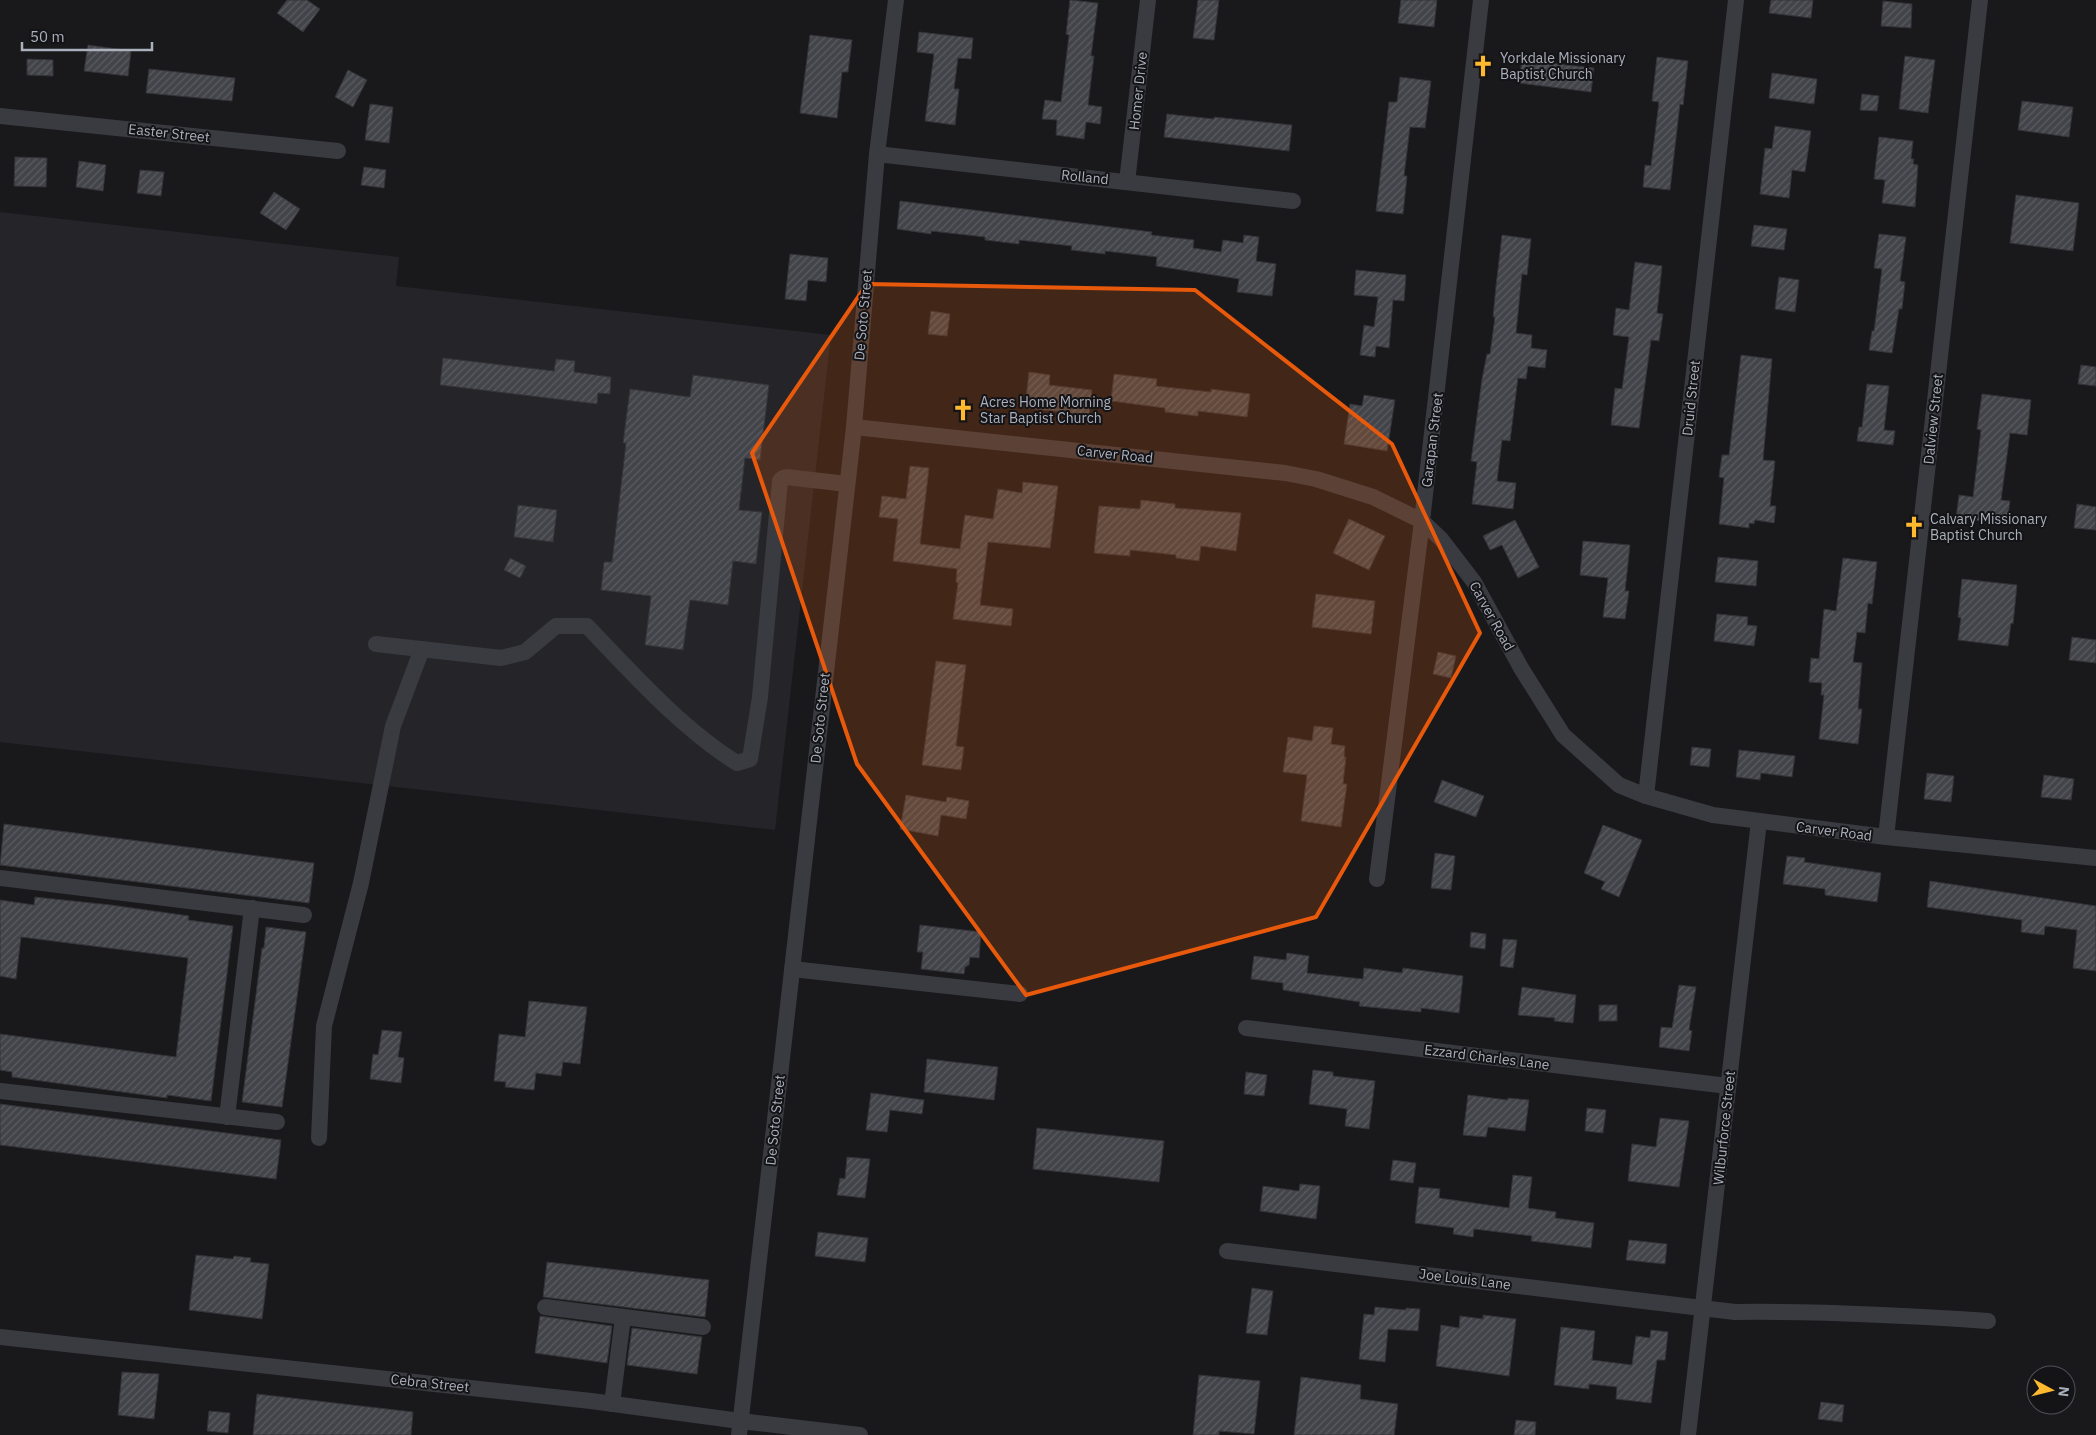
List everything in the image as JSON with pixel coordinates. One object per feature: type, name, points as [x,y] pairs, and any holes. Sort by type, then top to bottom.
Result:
[{"type":"street","name":"De Soto Street","points":[[740,1428],[854,427],[877,154],[896,0]]},
{"type":"street","name":"Homer Drive","points":[[1127,182],[1148,0]]},
{"type":"street","name":"Garapan Street","points":[[1377,879],[1422,522],[1480,0]]},
{"type":"street","name":"Druid Street","points":[[1646,796],[1736,0]]},
{"type":"street","name":"Dalview Street","points":[[1886,837],[1980,0]]},
{"type":"street","name":"Easter Street","points":[[0,116],[338,151]]},
{"type":"street","name":"Rolland","points":[[877,154],[1293,200]]},
{"type":"street","name":"Carver Road","points":[[854,427],[1285,473],[1316,479],[1373,497],[1422,522],[1450,550],[1474,582],[1521,668],[1563,735],[1619,785],[1646,796],[1713,815],[1886,837],[2096,858]]},
{"type":"street","points":[[376,644],[501,658],[525,652],[556,626],[586,626],[640,682],[715,749],[737,763],[750,759],[760,696],[780,481],[786,477],[847,484]]},
{"type":"street","points":[[319,1138],[324,1026],[361,883],[393,726],[422,649]]},
{"type":"street","name":"Wilburforce Street","points":[[1688,1435],[1759,821]]},
{"type":"street","points":[[0,878],[304,915]]},
{"type":"street","points":[[227,1117],[252,908]]},
{"type":"street","points":[[792,969],[1020,994]]},
{"type":"street","name":"Ezzard Charles Lane","points":[[1246,1028],[1728,1086]]},
{"type":"street","points":[[0,1091],[277,1122]]},
{"type":"street","name":"Joe Louis Lane","points":[[1226,1251],[1735,1312],[1807,1312],[1988,1321]]},
{"type":"street","points":[[545,1307],[703,1327]]},
{"type":"street","points":[[612,1404],[623,1317]]},
{"type":"street","name":"Cebra Street","points":[[0,1336],[612,1404],[740,1428],[860,1435]]},
{"type":"highlighted area","points":[[867,284],[1195,290],[1392,444],[1480,633],[1316,917],[1026,995],[857,764],[752,453]]},
{"type":"shaded area","points":[[0,212],[399,257],[396,286],[831,335],[775,830],[0,742]]},
{"type":"building","points":[[287,0],[307,0],[320,9],[303,32],[277,13]]},
{"type":"building","points":[[1070,0],[1098,3],[1091,56],[1094,56],[1088,105],[1102,107],[1100,124],[1086,122],[1084,139],[1056,135],[1057,120],[1042,119],[1045,100],[1061,102],[1069,35],[1066,34]]},
{"type":"building","points":[[1198,0],[1219,0],[1214,40],[1193,38]]},
{"type":"building","points":[[1401,0],[1437,0],[1434,27],[1398,23]]},
{"type":"building","points":[[1771,0],[1813,0],[1811,18],[1769,13]]},
{"type":"building","points":[[1883,1],[1912,4],[1911,28],[1881,26]]},
{"type":"building","points":[[919,32],[973,38],[971,59],[958,58],[954,89],[959,89],[955,125],[925,121],[934,54],[917,52]]},
{"type":"building","points":[[810,35],[852,40],[848,72],[842,72],[837,118],[800,113]]},
{"type":"building","points":[[88,45],[131,51],[128,76],[84,71]]},
{"type":"building","points":[[1905,56],[1935,60],[1928,113],[1899,109]]},
{"type":"building","points":[[1657,57],[1688,61],[1683,105],[1680,104],[1670,190],[1643,187],[1645,165],[1651,166],[1659,102],[1652,101]]},
{"type":"building","points":[[27,59],[53,60],[53,76],[27,75]]},
{"type":"building","points":[[1522,60],[1594,68],[1591,92],[1519,83]]},
{"type":"building","points":[[149,69],[235,78],[232,101],[146,93]]},
{"type":"building","points":[[348,70],[367,80],[353,107],[335,97]]},
{"type":"building","points":[[1772,73],[1817,79],[1814,104],[1769,98]]},
{"type":"building","points":[[1400,77],[1431,81],[1425,128],[1410,127],[1404,176],[1407,176],[1403,214],[1376,211],[1389,102],[1397,102]]},
{"type":"building","points":[[1862,94],[1879,96],[1877,111],[1860,110]]},
{"type":"building","points":[[2022,101],[2073,107],[2069,137],[2018,130]]},
{"type":"building","points":[[370,104],[393,107],[389,143],[365,140]]},
{"type":"building","points":[[1167,114],[1292,125],[1289,151],[1164,137]]},
{"type":"building","points":[[1775,126],[1811,131],[1805,172],[1792,170],[1789,198],[1760,194],[1765,148],[1772,149]]},
{"type":"building","points":[[1879,137],[1913,141],[1911,159],[1914,159],[1913,164],[1918,165],[1915,207],[1882,203],[1885,180],[1874,179]]},
{"type":"building","points":[[15,157],[47,158],[46,187],[14,186]]},
{"type":"building","points":[[79,161],[106,165],[103,191],[76,187]]},
{"type":"building","points":[[364,167],[386,170],[384,188],[361,185]]},
{"type":"building","points":[[140,170],[164,172],[161,196],[137,193]]},
{"type":"building","points":[[274,192],[300,209],[286,230],[260,213]]},
{"type":"building","points":[[2016,195],[2079,203],[2073,251],[2010,243]]},
{"type":"building","points":[[900,201],[1152,232],[1151,235],[1194,240],[1193,248],[1221,252],[1223,240],[1243,243],[1244,235],[1259,237],[1256,261],[1276,264],[1272,296],[1237,292],[1239,279],[1156,266],[1157,257],[1105,251],[1105,254],[1071,250],[1072,246],[1019,240],[1019,244],[985,240],[985,237],[931,231],[931,234],[897,229]]},
{"type":"building","points":[[1754,225],[1787,229],[1784,250],[1751,246]]},
{"type":"building","points":[[1879,234],[1906,237],[1900,281],[1905,282],[1902,309],[1899,309],[1892,353],[1869,350],[1872,331],[1874,331],[1882,269],[1874,268]]},
{"type":"building","points":[[1502,235],[1531,239],[1527,275],[1522,274],[1516,333],[1532,335],[1531,348],[1547,350],[1545,368],[1528,366],[1526,379],[1518,378],[1510,441],[1502,440],[1497,481],[1516,483],[1513,509],[1472,504],[1477,462],[1471,461],[1482,379],[1487,354],[1490,354]]},
{"type":"building","points":[[790,254],[828,258],[826,282],[808,280],[806,301],[785,299]]},
{"type":"building","points":[[1635,262],[1662,266],[1657,313],[1663,314],[1659,341],[1651,340],[1639,428],[1611,425],[1615,388],[1622,389],[1629,337],[1613,335],[1616,308],[1629,310]]},
{"type":"building","points":[[1356,270],[1406,275],[1404,301],[1393,300],[1389,348],[1376,346],[1375,357],[1360,355],[1364,325],[1374,327],[1378,297],[1354,295]]},
{"type":"building","points":[[1779,277],[1799,280],[1795,312],[1775,309]]},
{"type":"building","points":[[931,311],[950,314],[947,336],[928,334]]},
{"type":"building","points":[[1741,355],[1772,359],[1763,460],[1775,461],[1770,506],[1776,506],[1774,523],[1755,520],[1754,524],[1749,523],[1749,528],[1719,524],[1724,478],[1719,477],[1722,455],[1729,455]]},
{"type":"building","points":[[443,358],[554,371],[556,359],[575,361],[574,372],[611,377],[610,394],[598,393],[597,404],[440,385]]},
{"type":"building","points":[[2081,365],[2096,367],[2096,386],[2078,384]]},
{"type":"building","points":[[1029,372],[1050,375],[1049,385],[1092,390],[1089,415],[1025,408]]},
{"type":"building","points":[[1114,374],[1157,379],[1156,386],[1211,392],[1211,389],[1250,394],[1247,417],[1198,411],[1198,416],[1165,412],[1165,408],[1111,401]]},
{"type":"building","points":[[693,375],[769,385],[760,460],[745,458],[739,510],[762,512],[756,564],[733,561],[728,605],[690,600],[683,650],[645,645],[651,596],[601,590],[604,562],[612,562],[626,443],[623,443],[630,389],[690,397]]},
{"type":"building","points":[[1867,384],[1889,386],[1884,430],[1895,431],[1893,445],[1857,441],[1859,427],[1862,427]]},
{"type":"building","points":[[1982,394],[2031,400],[2027,435],[2010,433],[2001,500],[2010,501],[2007,524],[1956,518],[1959,495],[1973,497],[1981,430],[1977,429]]},
{"type":"building","points":[[1364,395],[1395,400],[1387,451],[1344,444],[1350,404],[1362,406]]},
{"type":"building","points":[[910,466],[929,468],[920,544],[960,549],[965,515],[993,519],[998,489],[1022,493],[1023,482],[1058,486],[1050,548],[988,542],[980,605],[1013,609],[1011,626],[953,619],[958,583],[956,582],[957,569],[893,561],[898,519],[879,517],[882,496],[906,499]]},
{"type":"building","points":[[1141,500],[1175,504],[1175,508],[1241,513],[1236,551],[1201,546],[1199,561],[1176,558],[1176,555],[1130,550],[1130,556],[1094,553],[1099,506],[1140,509]]},
{"type":"building","points":[[2077,504],[2096,507],[2096,530],[2074,528]]},
{"type":"building","points":[[518,505],[557,510],[553,542],[514,537]]},
{"type":"building","points":[[1349,519],[1385,536],[1369,570],[1333,553]]},
{"type":"building","points":[[1515,520],[1539,567],[1518,578],[1502,545],[1490,550],[1483,536]]},
{"type":"building","points":[[1583,541],[1630,545],[1625,591],[1629,591],[1625,619],[1603,617],[1608,578],[1580,575]]},
{"type":"building","points":[[1718,557],[1758,561],[1756,586],[1715,582]]},
{"type":"building","points":[[510,558],[526,566],[520,578],[504,570]]},
{"type":"building","points":[[1843,558],[1877,562],[1872,604],[1868,603],[1865,633],[1857,632],[1853,662],[1862,663],[1858,709],[1862,709],[1858,744],[1819,739],[1824,695],[1821,695],[1822,683],[1809,682],[1811,658],[1819,659],[1824,609],[1836,611]]},
{"type":"building","points":[[1962,579],[2017,585],[2013,624],[2011,623],[2008,646],[1958,640],[1961,618],[1958,617]]},
{"type":"building","points":[[1316,594],[1375,601],[1371,634],[1312,627]]},
{"type":"building","points":[[1717,614],[1748,617],[1747,625],[1757,626],[1754,646],[1714,641]]},
{"type":"building","points":[[2072,637],[2096,640],[2096,663],[2069,660]]},
{"type":"building","points":[[1438,652],[1456,656],[1451,678],[1433,674]]},
{"type":"building","points":[[936,661],[966,665],[956,746],[964,747],[961,770],[922,765]]},
{"type":"building","points":[[1314,726],[1333,728],[1331,744],[1345,746],[1344,757],[1346,757],[1343,784],[1347,784],[1341,827],[1301,821],[1307,775],[1283,772],[1288,737],[1312,741]]},
{"type":"building","points":[[1692,747],[1711,749],[1709,767],[1690,765]]},
{"type":"building","points":[[1739,750],[1795,756],[1792,777],[1761,773],[1760,780],[1736,777]]},
{"type":"building","points":[[1927,773],[1954,776],[1951,802],[1924,799]]},
{"type":"building","points":[[2044,775],[2074,779],[2071,800],[2041,797]]},
{"type":"building","points":[[1442,780],[1484,796],[1476,817],[1434,802]]},
{"type":"building","points":[[906,795],[946,802],[947,797],[969,801],[966,819],[941,815],[938,836],[900,829]]},
{"type":"building","points":[[4,824],[314,863],[309,903],[0,865]]},
{"type":"building","points":[[1603,825],[1642,840],[1619,897],[1601,889],[1605,882],[1584,873]]},
{"type":"building","points":[[1435,853],[1455,856],[1451,890],[1431,888]]},
{"type":"building","points":[[1787,856],[1805,858],[1804,862],[1881,873],[1877,902],[1825,895],[1825,889],[1783,884]]},
{"type":"building","points":[[1930,881],[2096,906],[2096,971],[2073,968],[2077,930],[2045,926],[2044,935],[2021,932],[2022,920],[1927,907]]},
{"type":"building","points":[[35,897],[189,916],[188,920],[233,926],[211,1101],[167,1095],[167,1098],[12,1077],[12,1072],[0,1070],[0,1034],[176,1057],[188,958],[21,937],[16,979],[0,976],[0,900],[34,905]]},
{"type":"building","points":[[920,925],[981,932],[979,958],[970,957],[969,965],[965,967],[964,974],[921,969],[923,952],[917,952]]},
{"type":"building","points":[[266,927],[306,932],[282,1107],[242,1102]]},
{"type":"building","points":[[1471,932],[1486,934],[1485,949],[1470,947]]},
{"type":"building","points":[[1503,939],[1517,940],[1513,968],[1500,966]]},
{"type":"building","points":[[1287,953],[1309,956],[1307,973],[1363,979],[1364,968],[1402,973],[1403,968],[1463,976],[1459,1013],[1421,1008],[1421,1012],[1359,1006],[1360,1002],[1283,990],[1283,983],[1251,979],[1254,956],[1286,960]]},
{"type":"building","points":[[1679,985],[1696,987],[1689,1030],[1692,1031],[1689,1051],[1659,1047],[1661,1027],[1672,1028]]},
{"type":"building","points":[[1522,987],[1576,995],[1573,1023],[1554,1021],[1555,1018],[1518,1015]]},
{"type":"building","points":[[529,1001],[587,1007],[580,1064],[563,1062],[561,1076],[536,1073],[534,1090],[505,1087],[506,1082],[494,1081],[499,1034],[525,1037]]},
{"type":"building","points":[[1599,1005],[1617,1005],[1617,1021],[1599,1021]]},
{"type":"building","points":[[382,1030],[402,1032],[398,1057],[404,1058],[401,1083],[370,1079],[373,1054],[378,1055]]},
{"type":"building","points":[[927,1059],[998,1067],[994,1100],[924,1092]]},
{"type":"building","points":[[1313,1070],[1333,1072],[1333,1076],[1375,1081],[1369,1129],[1345,1126],[1347,1109],[1309,1104]]},
{"type":"building","points":[[1246,1072],[1267,1075],[1264,1096],[1244,1094]]},
{"type":"building","points":[[871,1093],[924,1100],[922,1114],[890,1110],[887,1132],[866,1130]]},
{"type":"building","points":[[1468,1095],[1508,1100],[1508,1098],[1529,1100],[1525,1131],[1488,1127],[1486,1137],[1463,1135]]},
{"type":"building","points":[[0,1104],[281,1140],[276,1179],[0,1145]]},
{"type":"building","points":[[1587,1108],[1606,1110],[1603,1133],[1585,1131]]},
{"type":"building","points":[[1660,1118],[1689,1121],[1679,1187],[1628,1181],[1632,1144],[1656,1147]]},
{"type":"building","points":[[1037,1128],[1164,1141],[1159,1182],[1033,1169]]},
{"type":"building","points":[[847,1157],[870,1159],[865,1198],[837,1195],[840,1178],[845,1179]]},
{"type":"building","points":[[1393,1160],[1416,1163],[1413,1183],[1390,1180]]},
{"type":"building","points":[[1513,1175],[1532,1177],[1528,1208],[1556,1212],[1555,1218],[1594,1223],[1591,1248],[1531,1241],[1532,1236],[1474,1229],[1473,1237],[1453,1234],[1454,1228],[1415,1223],[1419,1187],[1440,1189],[1439,1198],[1509,1208]]},
{"type":"building","points":[[1300,1184],[1320,1186],[1316,1219],[1260,1211],[1263,1186],[1299,1191]]},
{"type":"building","points":[[818,1232],[868,1238],[865,1262],[815,1256]]},
{"type":"building","points":[[1629,1240],[1667,1244],[1665,1264],[1626,1260]]},
{"type":"building","points":[[196,1255],[233,1259],[234,1256],[251,1258],[250,1262],[269,1264],[262,1319],[189,1310]]},
{"type":"building","points":[[547,1262],[709,1280],[705,1317],[543,1297]]},
{"type":"building","points":[[1252,1288],[1273,1291],[1267,1335],[1246,1333]]},
{"type":"building","points":[[1375,1307],[1406,1310],[1406,1308],[1420,1309],[1418,1331],[1388,1329],[1385,1362],[1359,1359],[1364,1314],[1374,1315]]},
{"type":"building","points":[[1483,1315],[1516,1319],[1509,1376],[1436,1366],[1441,1325],[1459,1328],[1460,1316],[1483,1319]]},
{"type":"building","points":[[540,1316],[612,1326],[607,1363],[535,1353]]},
{"type":"building","points":[[1561,1327],[1595,1331],[1592,1360],[1632,1365],[1636,1336],[1650,1338],[1651,1330],[1668,1332],[1665,1360],[1657,1360],[1651,1403],[1616,1399],[1617,1387],[1589,1384],[1589,1389],[1554,1385]]},
{"type":"building","points":[[632,1328],[702,1337],[697,1374],[627,1365]]},
{"type":"building","points":[[122,1372],[159,1374],[154,1419],[118,1415]]},
{"type":"building","points":[[1199,1375],[1260,1381],[1254,1434],[1219,1431],[1219,1435],[1193,1435]]},
{"type":"building","points":[[1301,1377],[1361,1385],[1360,1399],[1398,1404],[1394,1435],[1294,1435]]},
{"type":"building","points":[[257,1394],[413,1412],[411,1435],[253,1435]]},
{"type":"building","points":[[1821,1402],[1844,1405],[1842,1422],[1818,1419]]},
{"type":"building","points":[[209,1411],[230,1413],[228,1433],[207,1431]]},
{"type":"building","points":[[1516,1420],[1536,1422],[1535,1435],[1514,1435]]},
{"type":"place","name":"Yorkdale Missionary Baptist Church","points":[[1483,66]]},
{"type":"place","name":"Acres Home Morning Star Baptist Church","points":[[963,410]]},
{"type":"place","name":"Calvary Missionary Baptist Church","points":[[1914,527]]}]
